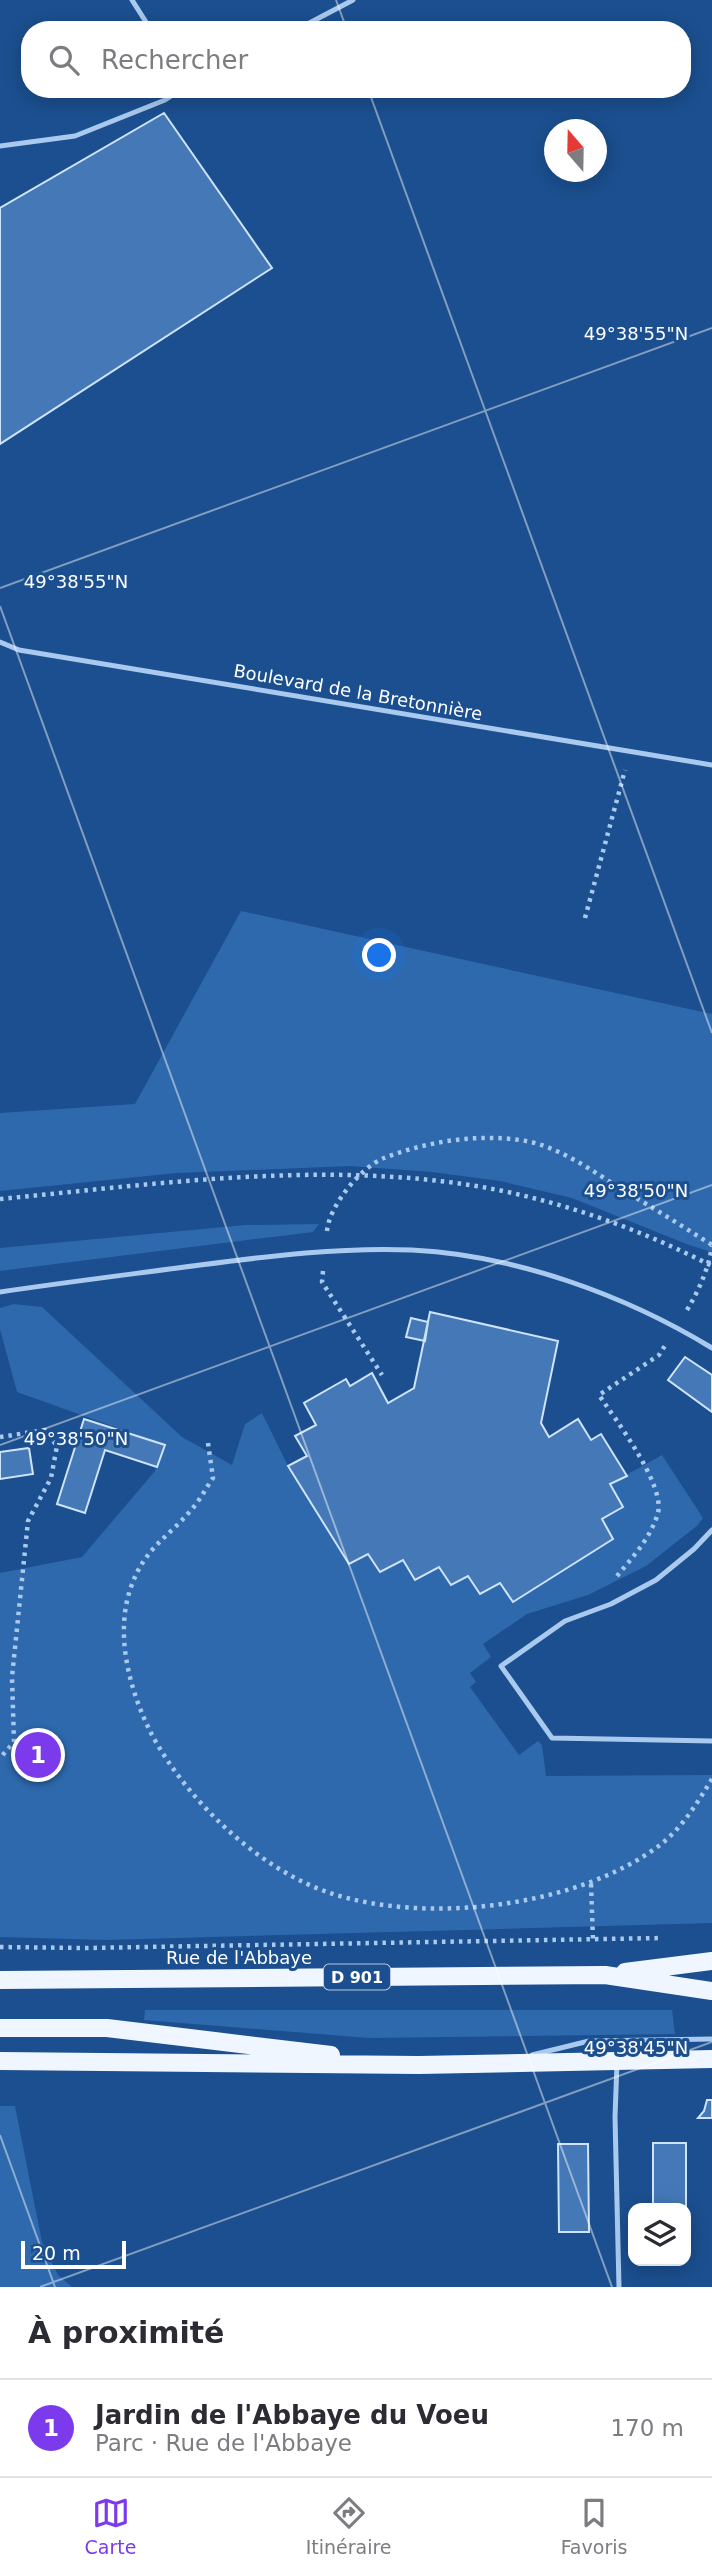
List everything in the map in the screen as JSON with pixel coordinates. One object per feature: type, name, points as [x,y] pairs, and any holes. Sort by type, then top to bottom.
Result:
[{"type":"main road","name":"Rue de l'Abbaye","points":[[0,1980],[605,1975],[712,1961]]},
{"type":"main road","name":"Rue de l'Abbaye","points":[[605,1975],[712,1992]]},
{"type":"main road","points":[[0,2028],[107,2028],[419,2065]]},
{"type":"main road","points":[[0,2061],[419,2065],[712,2059]]},
{"type":"lane","points":[[132,0],[145,21]]},
{"type":"lane","points":[[313,21],[354,0]]},
{"type":"lane","points":[[0,146],[75,136],[168,98]]},
{"type":"lane","name":"Boulevard de la Bretonnière","points":[[0,642],[19,650],[712,765]]},
{"type":"lane","points":[[0,1292],[285,1254],[413,1250],[497,1262],[599,1292],[677,1327],[712,1348]]},
{"type":"lane","points":[[712,1531],[656,1580],[611,1604],[565,1621],[501,1666],[552,1738],[712,1741]]},
{"type":"lane","points":[[498,2063],[589,2041],[712,2039]]},
{"type":"lane","points":[[617,2061],[615,2117],[619,2287]]},
{"type":"path","points":[[584,918],[630,753]]},
{"type":"path","points":[[382,1375],[322,1282],[328,1220],[357,1176],[375,1162],[432,1144],[465,1139],[528,1142],[577,1161],[712,1246],[710,1265],[677,1327]]},
{"type":"path","points":[[0,1199],[222,1180],[357,1176],[441,1182],[520,1195],[603,1219],[710,1265]]},
{"type":"path","points":[[609,1584],[649,1534],[659,1502],[652,1477],[599,1395],[653,1359]]},
{"type":"path","points":[[0,1437],[45,1430],[57,1446],[51,1478],[28,1521],[12,1677],[15,1742],[0,1758]]},
{"type":"path","points":[[208,1443],[213,1478],[192,1509],[149,1552],[131,1588],[124,1630],[129,1676],[143,1717],[166,1759],[200,1803],[255,1852],[297,1878],[330,1893],[363,1901],[414,1907],[509,1903],[591,1884],[629,1866],[661,1844],[688,1818],[712,1779]]},
{"type":"path","points":[[591,1884],[593,1940]]},
{"type":"path","points":[[0,1947],[88,1948],[672,1937]]},
{"type":"shaded area","points":[[241,911],[712,1014],[712,1252],[572,1198],[500,1181],[432,1172],[350,1166],[177,1173],[0,1191],[0,1113],[135,1104]]},
{"type":"shaded area","points":[[319,1224],[313,1232],[0,1271],[0,1248],[245,1225]]},
{"type":"shaded area","points":[[14,1304],[42,1307],[182,1437],[232,1465],[245,1424],[262,1413],[288,1466],[349,1564],[368,1554],[380,1572],[403,1560],[439,1567],[451,1585],[468,1576],[480,1594],[500,1583],[513,1602],[613,1539],[602,1519],[623,1506],[610,1484],[662,1455],[703,1518],[698,1525],[646,1566],[588,1595],[527,1614],[483,1644],[491,1657],[470,1673],[476,1682],[470,1687],[519,1755],[538,1741],[542,1745],[546,1776],[712,1775],[712,1923],[106,1940],[0,1937],[0,1573],[82,1557],[155,1471],[165,1445],[17,1392],[0,1329],[0,1308]]},
{"type":"shaded area","points":[[145,2010],[672,2010],[675,2034],[369,2038],[144,2020]]},
{"type":"shaded area","points":[[0,2106],[15,2106],[42,2242],[58,2275],[72,2287],[0,2287]]},
{"type":"building","points":[[164,113],[272,268],[0,444],[0,208]]},
{"type":"building","points":[[430,1312],[558,1341],[541,1423],[549,1437],[578,1419],[591,1440],[601,1434],[627,1476],[610,1484],[623,1507],[602,1519],[613,1539],[513,1602],[500,1583],[480,1594],[468,1576],[451,1585],[439,1567],[415,1580],[403,1560],[380,1572],[368,1554],[349,1564],[288,1466],[307,1456],[295,1436],[316,1425],[304,1403],[346,1379],[350,1386],[372,1373],[388,1403],[414,1388]]},
{"type":"building","points":[[411,1318],[428,1322],[425,1341],[406,1337]]},
{"type":"building","points":[[685,1357],[712,1375],[712,1412],[668,1380]]},
{"type":"building","points":[[84,1419],[165,1445],[157,1467],[105,1450],[85,1513],[57,1504]]},
{"type":"building","points":[[29,1448],[33,1474],[0,1479],[0,1452]]},
{"type":"building","points":[[707,2100],[712,2100],[712,2118],[698,2118],[704,2111]]},
{"type":"building","points":[[653,2143],[686,2143],[686,2203],[653,2203]]},
{"type":"building","points":[[558,2144],[588,2144],[589,2232],[559,2232]]},
{"type":"place","name":"Jardin de l'Abbaye du Voeu","points":[[38,1755]]}]
